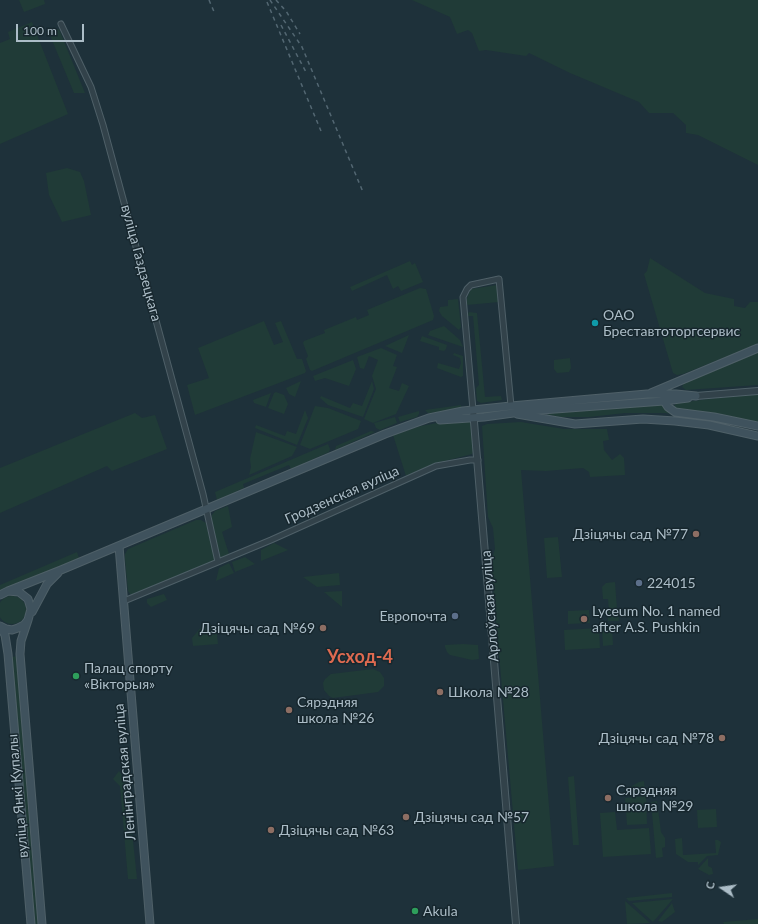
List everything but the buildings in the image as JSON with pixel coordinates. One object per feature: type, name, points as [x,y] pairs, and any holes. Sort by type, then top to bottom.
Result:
[{"type":"main road","points":[[3,593],[385,434],[414,424],[474,414],[647,394],[758,348]]},
{"type":"main road","points":[[647,394],[664,398]]},
{"type":"main road","points":[[510,410],[528,411],[696,396]]},
{"type":"main road","points":[[664,398],[668,407],[676,412],[714,417],[758,426]]},
{"type":"main road","points":[[510,410],[575,424],[643,419],[675,421],[709,425],[758,436]]},
{"type":"main road","name":"Ленінградская вуліца","points":[[119,546],[150,924]]},
{"type":"main road","points":[[0,626],[12,630],[24,625],[30,617],[47,584],[61,570]]},
{"type":"main road","points":[[3,593],[19,592],[28,599],[30,604],[30,617]]},
{"type":"main road","name":"вуліца Янкі Купалы","points":[[30,617],[21,641],[20,654],[42,924]]},
{"type":"main road","name":"вуліца Янкі Купалы","points":[[0,626],[5,636],[8,654],[31,924]]},
{"type":"street","name":"вуліца Газдзецкага","points":[[61,24],[91,87],[103,125],[206,508]]},
{"type":"street","name":"Арлоўская вуліца","points":[[510,410],[500,279],[474,284],[467,289],[463,300],[478,460],[500,745],[516,924]]},
{"type":"street","points":[[696,396],[758,391]]},
{"type":"street","name":"Гродзенская вуліца","points":[[124,601],[256,547],[368,498],[436,466],[478,460]]},
{"type":"street","points":[[206,508],[218,562]]},
{"type":"green space","points":[[19,0],[44,0],[45,4],[24,12]]},
{"type":"green space","points":[[412,0],[758,0],[758,165],[698,135],[686,133],[686,125],[673,113],[649,113],[639,102],[570,73],[529,53],[526,56],[486,50],[479,51],[472,33],[468,30],[457,34],[450,17]]},
{"type":"green space","points":[[32,22],[68,114],[0,144],[0,43],[10,39],[8,32]]},
{"type":"green space","points":[[59,29],[85,93],[74,93],[49,33]]},
{"type":"green space","points":[[67,168],[80,172],[84,181],[91,215],[62,222],[49,195],[46,173]]},
{"type":"green space","points":[[650,258],[705,293],[734,299],[734,306],[745,308],[750,302],[758,302],[758,344],[683,374],[677,375],[673,373],[644,274],[647,271]]},
{"type":"green space","points":[[410,261],[412,265],[415,263],[423,282],[401,291],[398,286],[393,289],[387,275],[352,291],[350,287]]},
{"type":"green space","points":[[497,285],[499,302],[467,305],[467,298],[471,289]]},
{"type":"green space","points":[[420,288],[426,289],[434,316],[433,320],[312,371],[310,370],[306,359],[308,356],[303,343],[304,341],[325,333],[324,330],[356,317],[357,320],[369,315],[367,310]]},
{"type":"green space","points":[[458,299],[461,327],[459,330],[442,316],[439,311],[440,307],[448,306],[448,300]]},
{"type":"green space","points":[[469,312],[477,313],[485,397],[501,396],[502,400],[481,403],[477,401],[476,388],[479,385],[473,316],[467,316]]},
{"type":"green space","points":[[264,321],[274,345],[283,342],[275,323],[281,321],[297,359],[302,359],[306,371],[305,373],[195,415],[187,385],[209,378],[198,348]]},
{"type":"green space","points":[[444,326],[460,340],[463,347],[428,335],[430,331]]},
{"type":"green space","points":[[409,335],[402,353],[385,346]]},
{"type":"green space","points":[[422,336],[447,345],[446,349],[444,351],[439,350],[439,347],[420,341]]},
{"type":"green space","points":[[381,348],[397,355],[393,366],[397,367],[389,388],[399,391],[402,383],[409,386],[396,414],[373,423],[364,419],[376,389],[372,376],[378,360],[369,356],[364,369],[360,368],[357,357]]},
{"type":"green space","points":[[758,351],[758,385],[686,390],[682,387],[684,383]]},
{"type":"green space","points":[[454,353],[463,356],[463,376],[461,377],[437,368],[438,363],[459,369],[461,363],[460,358],[453,355]]},
{"type":"green space","points":[[570,358],[571,368],[569,372],[557,373],[554,369],[554,360]]},
{"type":"green space","points":[[353,360],[356,369],[349,386],[325,378],[315,381],[313,376]]},
{"type":"green space","points":[[301,381],[295,397],[289,394],[286,388]]},
{"type":"green space","points":[[372,381],[374,389],[363,417],[328,405],[320,398],[321,396],[350,408],[353,403],[362,406]]},
{"type":"green space","points":[[276,392],[284,395],[288,404],[284,414],[268,408],[274,393]]},
{"type":"green space","points":[[271,393],[266,407],[254,403],[253,400]]},
{"type":"green space","points":[[758,393],[758,423],[721,414],[677,409],[674,406],[677,403]]},
{"type":"green space","points":[[662,404],[666,411],[669,412],[710,419],[665,413],[625,413],[589,417],[561,417],[529,411]]},
{"type":"green space","points":[[461,405],[461,409],[431,413],[428,413],[425,410]]},
{"type":"green space","points":[[315,406],[328,408],[361,421],[358,429],[310,449],[300,445]]},
{"type":"green space","points":[[305,410],[308,418],[297,445],[255,428],[256,425],[285,436],[287,431],[296,434]]},
{"type":"green space","points":[[419,411],[417,417],[400,422],[398,417]]},
{"type":"green space","points":[[135,413],[142,418],[155,415],[167,449],[112,471],[107,466],[0,513],[0,468]]},
{"type":"green space","points":[[395,417],[397,423],[380,430],[376,428],[374,423]]},
{"type":"green space","points":[[468,420],[471,423],[474,450],[472,454],[433,464],[406,476],[393,435],[421,426],[442,422]]},
{"type":"green space","points":[[521,422],[564,429],[607,429],[609,440],[603,441],[604,450],[612,460],[620,454],[624,458],[625,475],[590,477],[589,472],[583,468],[546,471],[521,470],[554,866],[518,870],[491,563],[495,549],[493,528],[488,517],[482,426],[487,424]]},
{"type":"green space","points":[[371,431],[375,432],[335,450],[336,446]]},
{"type":"green space","points":[[256,432],[297,447],[292,456],[249,475],[251,467],[250,459]]},
{"type":"green space","points":[[328,444],[330,449],[329,452],[291,469],[289,465],[243,484],[244,488],[217,500],[215,492]]},
{"type":"green space","points":[[228,506],[232,527],[222,532],[229,554],[220,558],[211,520],[215,511]]},
{"type":"green space","points":[[196,520],[201,520],[206,523],[215,560],[130,594],[128,591],[125,559],[125,554],[128,549]]},
{"type":"green space","points":[[558,537],[562,577],[547,578],[544,538]]},
{"type":"green space","points":[[274,543],[288,550],[261,561],[261,550]]},
{"type":"green space","points":[[77,552],[79,558],[0,592],[0,585]]},
{"type":"green space","points":[[245,557],[255,564],[235,572],[232,562]]},
{"type":"green space","points":[[229,563],[234,573],[216,581],[219,568]]},
{"type":"green space","points":[[339,573],[340,585],[317,587],[303,577]]},
{"type":"green space","points":[[615,582],[617,609],[609,610],[608,599],[603,599],[602,587],[606,583]]},
{"type":"green space","points":[[342,591],[342,607],[324,592]]},
{"type":"green space","points":[[164,594],[167,600],[151,607],[147,603],[147,599]]},
{"type":"green space","points":[[12,596],[22,600],[26,610],[22,620],[12,624],[2,620],[-2,610],[2,600]]},
{"type":"green space","points":[[589,610],[590,623],[568,624],[568,611]]},
{"type":"green space","points":[[607,611],[618,611],[619,621],[608,621]]},
{"type":"green space","points":[[216,625],[218,644],[193,646],[192,638],[202,626]]},
{"type":"green space","points":[[599,628],[600,648],[565,650],[564,630]]},
{"type":"green space","points":[[612,628],[613,645],[603,646],[602,629]]},
{"type":"green space","points":[[445,645],[478,645],[479,659],[472,660],[450,655],[445,647]]},
{"type":"green space","points":[[17,656],[38,924],[35,924],[12,657]]},
{"type":"green space","points":[[373,669],[380,672],[384,678],[384,686],[378,692],[333,698],[324,690],[323,683],[331,674]]},
{"type":"green space","points":[[119,771],[127,783],[137,879],[128,879],[120,786],[113,779]]},
{"type":"green space","points":[[574,776],[579,845],[573,845],[568,777]]},
{"type":"green space","points":[[644,781],[645,792],[627,793],[630,787]]},
{"type":"green space","points":[[646,796],[647,824],[627,825],[625,798]]},
{"type":"green space","points":[[657,801],[661,832],[665,838],[665,847],[662,848],[663,857],[656,858],[651,802]]},
{"type":"green space","points":[[716,809],[717,827],[698,828],[697,810]]},
{"type":"green space","points":[[615,812],[617,830],[649,828],[651,854],[603,857],[600,813]]},
{"type":"green space","points":[[682,838],[683,855],[716,853],[715,840],[718,840],[721,842],[718,855],[707,856],[698,865],[698,862],[688,862],[676,854],[675,839]]},
{"type":"green space","points":[[708,858],[708,866],[712,868],[713,874],[709,875],[698,869]]},
{"type":"green space","points":[[672,893],[672,897],[629,901],[626,898]]},
{"type":"green space","points":[[673,899],[653,922],[632,903]]},
{"type":"green space","points":[[625,901],[650,923],[627,924]]},
{"type":"green space","points":[[672,903],[675,912],[662,922],[658,921]]},
{"type":"green space","points":[[758,919],[758,924],[724,924],[723,922]]},
{"type":"railway","points":[[209,0],[215,14]]},
{"type":"railway","points":[[270,0],[302,47],[363,192]]},
{"type":"railway","points":[[276,0],[286,11],[300,34]]},
{"type":"railway","points":[[267,2],[321,131]]},
{"type":"railway","points":[[281,25],[307,74]]},
{"type":"place","name":"ОАО Бреставтоторгсервис","points":[[595,323]]},
{"type":"place","name":"Дзіцячы сад №77","points":[[696,534]]},
{"type":"place","name":"224015","points":[[639,583]]},
{"type":"place","name":"Европочта","points":[[455,616]]},
{"type":"place","name":"Lyceum No. 1 named after A.S. Pushkin","points":[[584,619]]},
{"type":"place","name":"Дзіцячы сад №69","points":[[323,628]]},
{"type":"place","name":"Палац спорту «Вікторыя»","points":[[76,676]]},
{"type":"place","name":"Школа №28","points":[[440,692]]},
{"type":"place","name":"Сярэдняя школа №26","points":[[289,710]]},
{"type":"place","name":"Дзіцячы сад №78","points":[[722,738]]},
{"type":"place","name":"Сярэдняя школа №29","points":[[608,798]]},
{"type":"place","name":"Дзіцячы сад №57","points":[[406,817]]},
{"type":"place","name":"Дзіцячы сад №63","points":[[271,830]]},
{"type":"place","name":"Akula","points":[[415,911]]},
{"type":"district","name":"Усход-4","points":[[360,657]]}]
